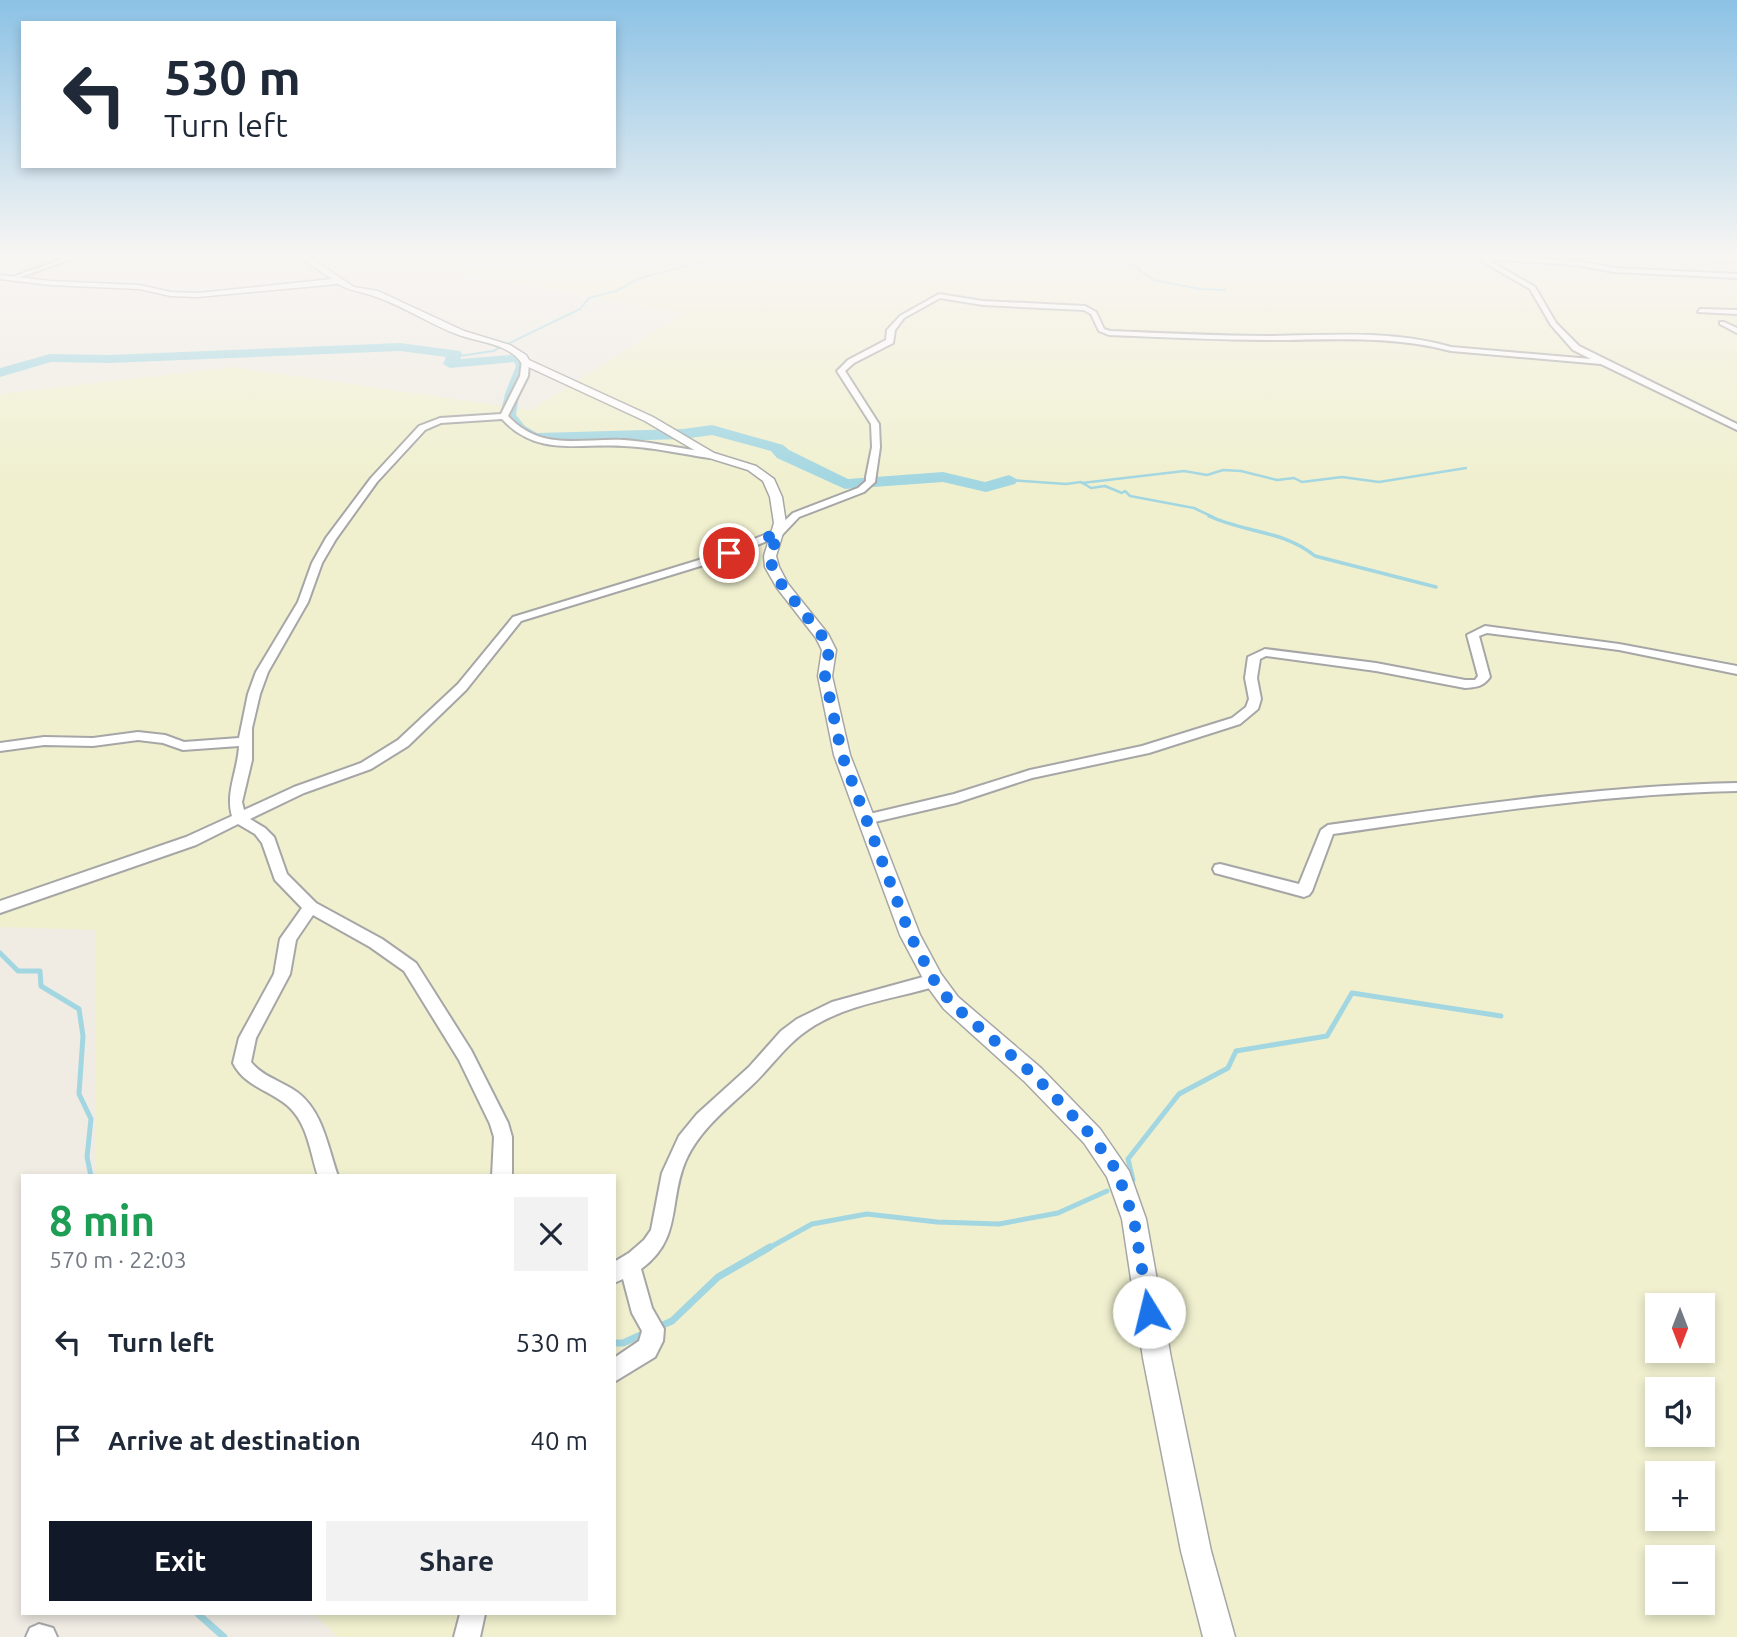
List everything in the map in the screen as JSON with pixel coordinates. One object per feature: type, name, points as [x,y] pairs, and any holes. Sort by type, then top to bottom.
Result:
[{"type":"street","points":[[460,330],[507,347],[523,357],[524,377],[504,416]]},
{"type":"street","points":[[0,906],[168,849],[240,819],[299,790],[366,766],[403,743],[463,687],[517,620],[716,558],[778,533],[796,515],[857,492],[870,482],[876,447],[875,424],[841,370],[854,360],[880,349],[890,341],[891,330]]},
{"type":"street","points":[[1102,330],[1109,333],[1268,338],[1355,336],[1422,342],[1451,349],[1600,362]]},
{"type":"street","points":[[1559,330],[1600,362],[1737,427]]},
{"type":"street","points":[[525,362],[674,434],[710,455]]},
{"type":"street","points":[[504,416],[516,430],[541,442],[569,445],[623,443],[710,455],[752,468],[768,479],[780,523],[770,556],[772,566],[782,585],[823,637],[829,650],[825,676],[834,727],[910,935],[934,980],[951,1003],[1034,1075],[1092,1136],[1117,1171],[1134,1220],[1157,1358],[1185,1500],[1219,1637]]},
{"type":"street","points":[[502,1174],[503,1137],[499,1123],[465,1055],[410,967],[376,943],[311,907],[280,876],[269,841],[260,831],[240,819],[235,802],[246,760],[247,717],[262,672],[303,602],[322,553],[374,480],[426,426],[440,421],[504,416]]},
{"type":"street","points":[[866,819],[956,798],[1030,774],[1144,750],[1236,721],[1252,709],[1255,699],[1251,666],[1254,657],[1265,652],[1376,667],[1465,684],[1478,683],[1484,677],[1473,635],[1485,629],[1495,629],[1619,647],[1737,670]]},
{"type":"street","points":[[0,747],[44,741],[93,742],[138,736],[165,739],[183,746],[247,741]]},
{"type":"street","points":[[1220,869],[1304,891],[1328,830],[1608,794],[1677,787],[1737,788]]},
{"type":"street","points":[[311,907],[288,939],[282,974],[248,1038],[242,1063],[254,1077],[295,1101],[311,1121],[327,1174]]},
{"type":"street","points":[[616,1369],[647,1349],[652,1341],[653,1329],[622,1269],[658,1240],[665,1221],[672,1171],[692,1135],[798,1026],[830,1010],[934,980]]},
{"type":"street","points":[[467,1637],[473,1615]]},
{"type":"street","points":[[39,1637],[44,1637]]},
{"type":"green space","points":[[657,330],[1737,330],[1737,1637],[338,1637],[315,1615],[616,1615],[616,1174],[96,1174],[95,930],[0,927],[0,394],[234,367],[531,410]]},
{"type":"waterway","points":[[453,357],[493,351],[536,330]]},
{"type":"waterway","points":[[0,373],[50,358],[109,359],[400,347],[455,354],[450,364],[518,357],[523,366],[512,394],[508,416],[519,429],[534,438],[683,434],[712,430],[777,448],[783,454],[845,484],[943,477],[986,487],[1009,480]]},
{"type":"waterway","points":[[1083,483],[1184,471],[1207,475],[1223,470],[1241,471],[1277,480],[1294,478],[1302,482],[1342,477],[1379,482],[1466,468]]},
{"type":"waterway","points":[[1009,480],[1083,483]]},
{"type":"waterway","points":[[1083,483],[1091,488],[1105,486],[1122,493],[1125,491],[1130,496],[1194,508],[1213,517]]},
{"type":"waterway","points":[[1209,516],[1277,536],[1315,556],[1436,587]]},
{"type":"waterway","points":[[0,953],[18,971],[40,971],[41,986],[79,1009],[83,1036],[79,1094],[91,1119],[87,1157],[91,1174]]},
{"type":"waterway","points":[[1133,1180],[1128,1159],[1179,1094],[1228,1068],[1236,1051],[1327,1036],[1352,993],[1501,1016]]},
{"type":"waterway","points":[[767,1249],[812,1224],[867,1214],[937,1222],[999,1224],[1058,1213],[1107,1191]]},
{"type":"waterway","points":[[658,1327],[672,1321],[718,1277],[770,1247]]},
{"type":"waterway","points":[[616,1343],[623,1343],[643,1334]]},
{"type":"waterway","points":[[199,1615],[224,1637]]},
{"type":"route","points":[[729,553],[778,533],[770,556],[772,566],[782,585],[823,637],[829,650],[825,676],[834,727],[910,935],[934,980],[951,1003],[1034,1075],[1092,1136],[1117,1171],[1134,1220],[1149,1312]]}]
